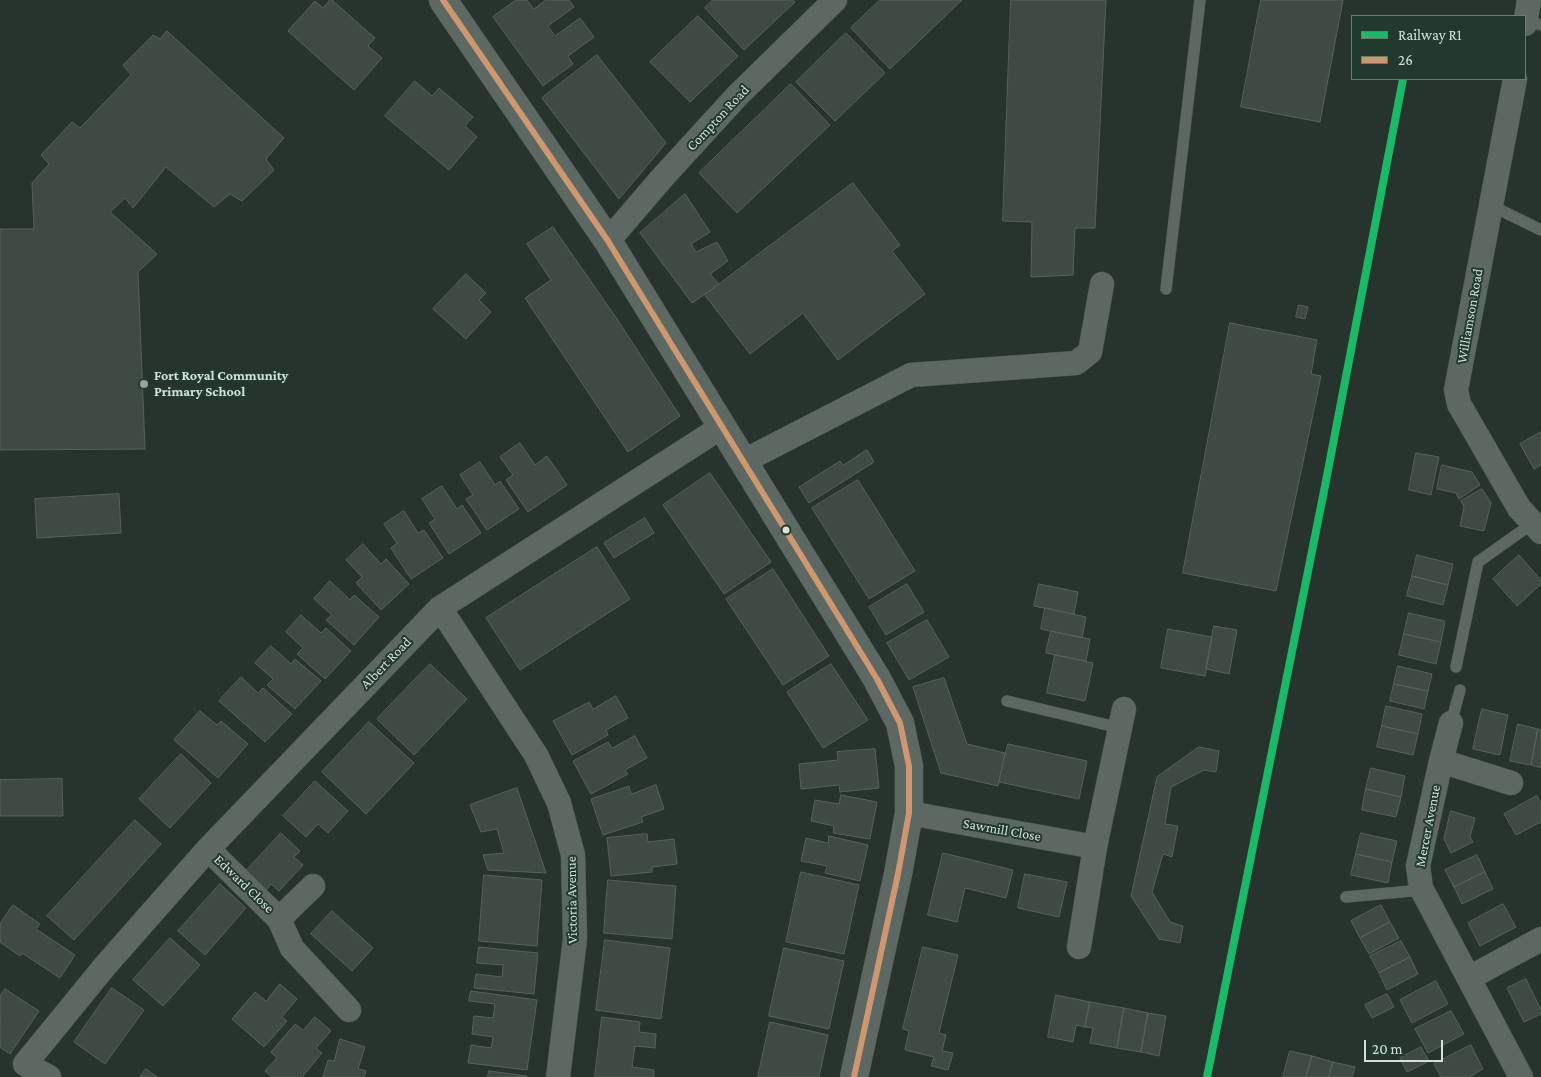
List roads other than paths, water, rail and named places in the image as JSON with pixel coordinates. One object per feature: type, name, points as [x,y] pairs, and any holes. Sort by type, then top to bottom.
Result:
[{"type":"main road","points":[[445,1],[608,242],[877,679],[900,723],[909,766],[908,813],[898,874],[854,1077]]},
{"type":"street","name":"Compton Road","points":[[608,242],[662,178],[737,96],[835,0]]},
{"type":"street","name":"Williamson Road","points":[[1515,80],[1456,390],[1459,404],[1519,508],[1537,528]]},
{"type":"street","points":[[744,461],[911,375],[1076,363],[1090,352],[1102,284]]},
{"type":"street","name":"Albert Road","points":[[50,1077],[26,1064],[105,966],[208,849],[440,608],[723,426]]},
{"type":"street","name":"Victoria Avenue","points":[[440,608],[536,755],[560,804],[573,855],[575,939],[558,1077]]},
{"type":"street","points":[[1079,948],[1095,847],[1122,718]]},
{"type":"street","name":"Mercer Avenue","points":[[1452,723],[1441,761],[1418,866],[1422,890],[1521,1077]]},
{"type":"street","points":[[1441,761],[1511,783]]},
{"type":"street","name":"Sawmill Close","points":[[908,813],[1095,847]]},
{"type":"street","name":"Edward Close","points":[[208,849],[279,919],[292,948],[349,1010]]},
{"type":"street","name":"Edward Close","points":[[279,919],[313,886]]},
{"type":"street","points":[[1469,978],[1541,939]]},
{"type":"lane","points":[[1166,288],[1200,0]]},
{"type":"lane","points":[[1490,205],[1541,230]]},
{"type":"lane","points":[[1456,666],[1478,562],[1537,528]]},
{"type":"lane","points":[[1452,723],[1460,690]]},
{"type":"lane","points":[[1006,701],[1122,718]]},
{"type":"lane","points":[[1346,897],[1422,890]]},
{"type":"rail line","name":"R1","points":[[1207,1077],[1325,486],[1403,80]]},
{"type":"place","name":"Fort Royal Community Primary School","points":[[144,384]]}]
